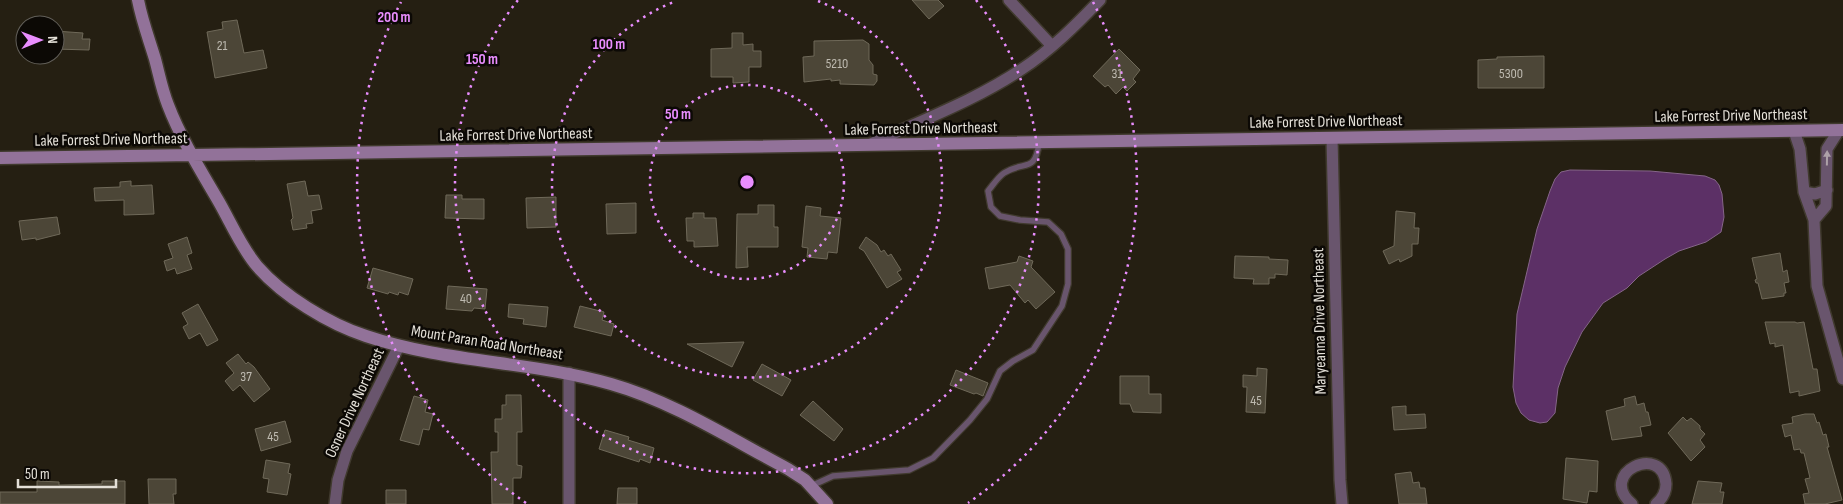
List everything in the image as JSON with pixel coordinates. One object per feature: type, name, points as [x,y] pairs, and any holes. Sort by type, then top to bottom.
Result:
[{"type":"street","name":"Mount Paran Road Northeast","points":[[138,0],[144,30],[168,106],[194,156],[245,249],[273,282],[301,303],[332,322],[365,336],[400,346],[461,358],[569,373],[613,384],[658,400],[788,469],[811,486],[827,504]]},
{"type":"street","points":[[1009,0],[1052,46]]},
{"type":"street","points":[[867,146],[991,88],[1023,68],[1052,46],[1100,0]]},
{"type":"street","name":"Lake Forrest Drive Northeast","points":[[0,158],[1841,130]]},
{"type":"street","points":[[1814,220],[1826,206],[1827,149],[1841,130]]},
{"type":"street","points":[[1794,131],[1800,149],[1804,192],[1814,220],[1817,286],[1843,379]]},
{"type":"street","name":"Maryeanna Drive Northeast","points":[[1332,138],[1342,504]]},
{"type":"street","points":[[1804,192],[1815,194],[1827,190]]},
{"type":"street","name":"Osner Drive Northeast","points":[[335,504],[338,480],[347,451],[400,346]]},
{"type":"street","points":[[569,373],[570,504]]},
{"type":"street","points":[[1632,504],[1623,493],[1623,478],[1626,471],[1632,466],[1647,463],[1659,469],[1666,482],[1664,496],[1656,504]]},
{"type":"lane","points":[[811,486],[833,476],[910,470],[933,458],[970,420],[987,399],[1000,371],[1013,361],[1034,350],[1062,306],[1068,284],[1068,249],[1061,234],[1048,222],[1000,216],[991,207],[988,191],[1004,173],[1032,163],[1037,157],[1039,143]]},
{"type":"shaded area","points":[[1570,170],[1650,171],[1705,176],[1715,180],[1719,185],[1722,194],[1724,217],[1721,232],[1706,242],[1679,251],[1665,259],[1639,276],[1627,288],[1603,303],[1582,332],[1565,367],[1558,388],[1555,413],[1547,422],[1540,423],[1529,420],[1521,413],[1516,403],[1513,387],[1517,314],[1537,229],[1550,191],[1555,179],[1561,172]]},
{"type":"building","points":[[912,0],[938,0],[944,6],[929,19]]},
{"type":"building","points":[[237,20],[244,53],[263,50],[267,68],[215,78],[207,32],[223,29],[222,22]]},
{"type":"building","points":[[65,32],[83,33],[82,39],[90,39],[89,50],[65,49]]},
{"type":"building","points":[[732,33],[743,33],[743,45],[753,44],[753,51],[761,51],[761,67],[749,67],[749,82],[733,83],[733,77],[711,77],[711,49],[732,48]]},
{"type":"building","points":[[863,40],[869,44],[869,60],[873,65],[873,74],[877,75],[877,81],[874,85],[840,84],[840,80],[831,81],[831,79],[804,82],[803,57],[814,56],[814,41]]},
{"type":"building","points":[[1119,49],[1140,70],[1133,79],[1136,82],[1127,91],[1123,87],[1116,94],[1108,85],[1105,87],[1093,76]]},
{"type":"building","points":[[1544,56],[1544,88],[1478,88],[1478,60],[1497,59],[1497,57]]},
{"type":"building","points":[[131,181],[131,186],[152,185],[154,214],[124,215],[124,200],[95,201],[94,188],[120,187],[120,182]]},
{"type":"building","points":[[305,181],[308,196],[319,195],[322,209],[311,211],[313,223],[306,224],[307,228],[293,230],[291,220],[293,218],[287,184]]},
{"type":"building","points":[[446,195],[462,195],[462,199],[484,199],[484,219],[445,218]]},
{"type":"building","points":[[556,197],[556,227],[527,228],[526,198]]},
{"type":"building","points":[[636,203],[636,233],[607,234],[606,204]]},
{"type":"building","points":[[758,205],[774,205],[774,227],[778,227],[778,247],[747,247],[748,267],[736,268],[737,214],[758,214]]},
{"type":"building","points":[[806,206],[821,208],[820,216],[841,218],[837,253],[828,252],[827,259],[807,257],[808,248],[802,247]]},
{"type":"building","points":[[1396,211],[1415,213],[1414,228],[1419,228],[1418,244],[1412,244],[1412,256],[1400,262],[1399,259],[1389,264],[1383,251],[1394,246]]},
{"type":"building","points":[[693,213],[704,213],[704,218],[716,218],[718,246],[694,247],[694,241],[687,241],[686,218],[693,218]]},
{"type":"building","points":[[57,217],[60,234],[36,240],[36,238],[22,240],[19,221]]},
{"type":"building","points":[[187,237],[192,253],[187,255],[192,269],[177,274],[175,268],[167,271],[164,261],[173,258],[168,244]]},
{"type":"building","points":[[866,237],[877,245],[881,252],[884,250],[888,256],[891,254],[901,270],[897,272],[902,279],[887,288],[864,251],[859,248]]},
{"type":"building","points":[[1780,253],[1783,272],[1787,270],[1789,282],[1784,283],[1786,293],[1784,293],[1784,296],[1762,299],[1758,283],[1755,280],[1757,279],[1752,258]]},
{"type":"building","points":[[1019,256],[1033,261],[1031,267],[1055,292],[1036,309],[1028,300],[1025,303],[1010,285],[989,289],[985,268],[1017,262]]},
{"type":"building","points":[[1235,256],[1269,257],[1269,259],[1288,260],[1287,275],[1275,274],[1275,278],[1269,278],[1269,284],[1253,284],[1254,279],[1234,278]]},
{"type":"building","points":[[373,268],[413,279],[408,295],[399,292],[398,295],[389,292],[388,294],[367,288]]},
{"type":"building","points":[[448,286],[487,289],[485,309],[474,308],[472,311],[446,309]]},
{"type":"building","points":[[198,304],[218,340],[207,346],[200,333],[189,339],[183,327],[188,324],[182,313]]},
{"type":"building","points":[[509,304],[548,307],[546,327],[523,324],[524,319],[508,317]]},
{"type":"building","points":[[580,306],[604,312],[602,320],[614,324],[611,336],[574,327]]},
{"type":"building","points":[[1765,322],[1804,322],[1813,369],[1817,369],[1820,391],[1799,396],[1799,391],[1790,393],[1783,345],[1775,347],[1775,343],[1770,344]]},
{"type":"building","points":[[744,342],[732,367],[687,344]]},
{"type":"building","points":[[238,354],[246,364],[248,362],[254,367],[270,389],[254,402],[240,385],[233,391],[225,381],[234,373],[226,363]]},
{"type":"building","points":[[762,364],[791,380],[782,396],[753,380]]},
{"type":"building","points":[[1257,368],[1267,369],[1265,413],[1246,412],[1247,387],[1243,387],[1243,375],[1257,376]]},
{"type":"building","points":[[956,370],[988,383],[983,396],[950,385]]},
{"type":"building","points":[[1120,376],[1149,376],[1149,394],[1161,394],[1161,413],[1133,412],[1130,404],[1120,404]]},
{"type":"building","points":[[506,395],[521,395],[522,432],[517,432],[517,465],[522,466],[521,478],[513,478],[513,504],[492,504],[491,452],[498,452],[498,432],[495,432],[495,419],[502,419],[502,405],[506,405]]},
{"type":"building","points":[[414,396],[428,400],[425,412],[433,414],[429,430],[423,429],[419,445],[400,440]]},
{"type":"building","points":[[1635,396],[1637,405],[1644,403],[1651,425],[1640,427],[1642,436],[1612,440],[1606,411],[1625,406],[1624,399]]},
{"type":"building","points":[[813,401],[843,429],[834,441],[800,415]]},
{"type":"building","points":[[1406,406],[1406,415],[1425,414],[1426,428],[1394,430],[1392,407]]},
{"type":"building","points":[[1814,414],[1823,435],[1826,434],[1829,447],[1827,447],[1842,500],[1825,504],[1805,504],[1803,494],[1809,493],[1805,479],[1810,478],[1804,453],[1801,453],[1800,449],[1794,450],[1791,435],[1785,437],[1782,425],[1793,423],[1792,417]]},
{"type":"building","points":[[1683,417],[1687,421],[1691,418],[1700,426],[1700,429],[1705,434],[1700,440],[1705,447],[1691,461],[1668,433]]},
{"type":"building","points":[[285,421],[291,442],[261,451],[255,429]]},
{"type":"building","points":[[605,430],[629,437],[628,440],[654,448],[650,463],[640,459],[639,462],[599,449]]},
{"type":"building","points":[[1566,458],[1598,461],[1597,492],[1589,491],[1587,503],[1563,499]]},
{"type":"building","points":[[266,460],[290,464],[288,473],[291,474],[287,495],[267,492],[269,479],[263,478]]},
{"type":"building","points":[[1411,472],[1413,483],[1419,482],[1420,488],[1425,488],[1427,504],[1399,504],[1395,474]]},
{"type":"building","points":[[148,479],[176,479],[176,494],[173,494],[174,504],[149,504]]},
{"type":"building","points":[[37,481],[59,482],[59,485],[102,484],[102,481],[125,481],[125,504],[0,504],[0,492],[37,492]]},
{"type":"building","points":[[1698,481],[1722,483],[1720,492],[1724,492],[1722,504],[1692,504]]},
{"type":"building","points":[[618,488],[637,488],[637,504],[617,504]]},
{"type":"building","points":[[386,490],[406,490],[406,504],[386,504]]}]
